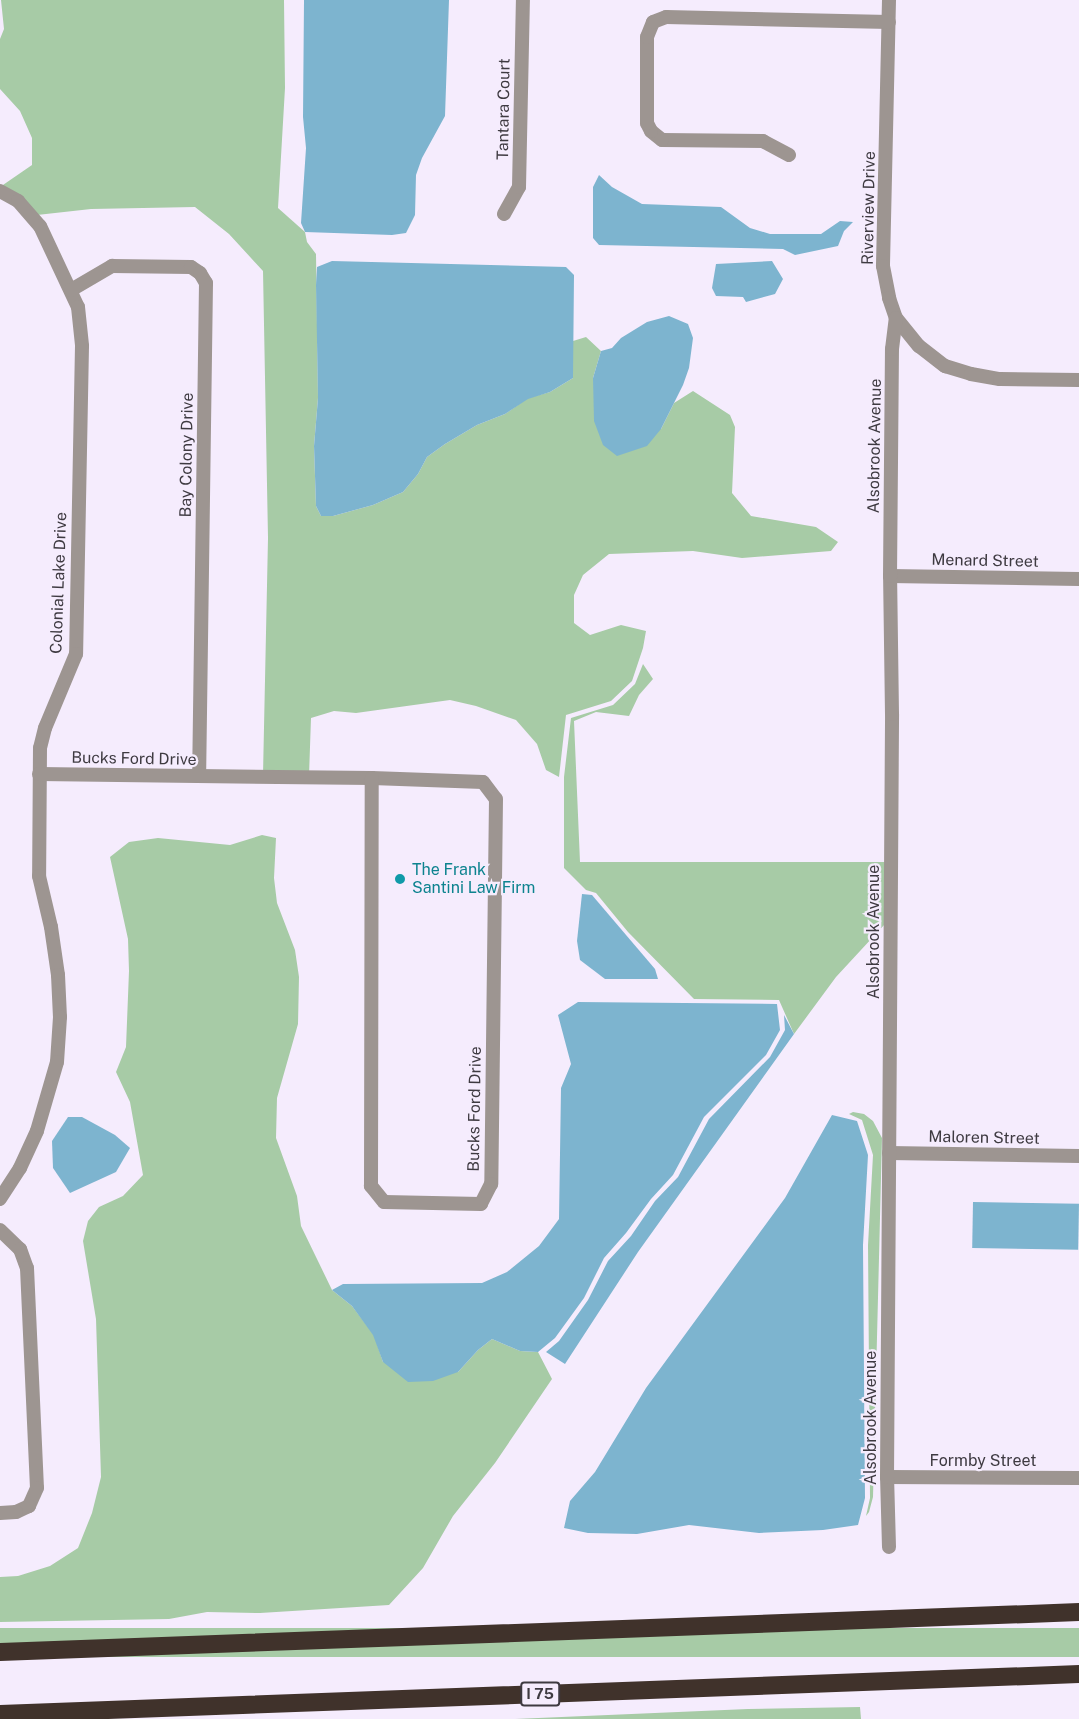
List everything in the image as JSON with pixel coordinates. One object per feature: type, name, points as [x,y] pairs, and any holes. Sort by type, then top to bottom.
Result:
[{"type":"highway","points":[[0,1652],[1079,1612]]},
{"type":"highway","name":"I 75","points":[[0,1714],[1079,1674]]},
{"type":"street","name":"Tantara Court","points":[[504,214],[519,187],[523,0]]},
{"type":"street","name":"Riverview Drive","points":[[889,0],[883,266],[889,298],[896,318],[919,346],[945,366],[971,374],[1000,379],[1079,380]]},
{"type":"street","points":[[789,155],[763,141],[662,140],[651,131],[647,123],[647,37],[653,22],[666,17],[889,22]]},
{"type":"street","name":"Colonial Lake Drive","points":[[0,191],[18,201],[40,225],[78,307],[82,346],[76,654],[45,728],[40,748],[39,774],[39,876],[51,927],[58,975],[60,1017],[57,1062],[37,1131],[20,1168],[0,1199]]},
{"type":"street","name":"Bay Colony Drive","points":[[71,290],[112,266],[191,267],[200,273],[206,283],[199,776]]},
{"type":"street","name":"Alsobrook Avenue","points":[[889,1547],[887,1477],[890,576],[892,349],[896,318]]},
{"type":"street","name":"Menard Street","points":[[890,576],[1079,579]]},
{"type":"street","name":"Bucks Ford Drive","points":[[39,774],[372,778],[483,782],[496,799],[491,1184],[481,1204],[384,1202],[371,1186],[372,778]]},
{"type":"street","name":"Maloren Street","points":[[889,1153],[1079,1156]]},
{"type":"street","points":[[0,1230],[20,1249],[27,1268],[37,1488],[29,1506],[16,1512],[0,1513]]},
{"type":"street","name":"Formby Street","points":[[887,1477],[1079,1478]]},
{"type":"green space","points":[[1,0],[284,0],[285,88],[278,208],[305,232],[307,242],[316,254],[318,398],[314,446],[316,506],[321,516],[333,516],[373,505],[403,492],[418,474],[427,457],[445,444],[477,425],[505,414],[528,398],[550,392],[573,378],[573,341],[586,337],[601,351],[593,378],[661,429],[674,403],[693,391],[730,415],[735,427],[732,493],[751,516],[816,527],[838,542],[831,551],[742,558],[693,551],[609,554],[583,575],[574,595],[574,623],[590,635],[621,625],[646,631],[632,681],[611,701],[566,715],[559,777],[546,770],[537,744],[516,720],[450,700],[356,713],[334,711],[311,718],[309,776],[263,775],[268,538],[263,271],[229,234],[195,207],[91,209],[37,215],[0,187],[32,165],[32,138],[20,111],[0,89],[0,39],[4,29]]},
{"type":"green space","points":[[643,664],[653,679],[639,695],[629,716],[596,712],[574,721],[580,862],[885,862],[885,924],[836,977],[794,1034],[779,1000],[694,999],[628,932],[596,893],[586,890],[564,868],[564,777],[571,718],[613,705],[635,684]]},
{"type":"green space","points":[[262,835],[276,838],[274,878],[277,903],[295,950],[299,977],[298,1024],[277,1098],[276,1138],[297,1196],[301,1226],[332,1290],[352,1306],[374,1335],[383,1362],[458,1372],[478,1350],[492,1339],[520,1351],[538,1352],[552,1379],[495,1463],[453,1516],[423,1568],[389,1605],[260,1613],[207,1612],[169,1619],[0,1622],[0,1577],[18,1576],[50,1566],[78,1548],[92,1513],[101,1477],[96,1319],[83,1241],[88,1221],[99,1207],[123,1196],[143,1175],[130,1102],[116,1072],[126,1047],[129,971],[128,939],[110,857],[129,842],[158,838],[230,845]]},
{"type":"green space","points":[[853,1112],[864,1114],[873,1121],[882,1138],[873,1497],[866,1516],[870,1498],[868,1245],[873,1155],[862,1120],[849,1114]]},
{"type":"green space","points":[[0,1628],[1079,1628],[1079,1657],[0,1657]]},
{"type":"green space","points":[[860,1707],[861,1719],[515,1719],[748,1709]]},
{"type":"water","points":[[304,0],[449,0],[445,116],[422,158],[416,175],[415,215],[406,233],[392,235],[305,232],[301,223],[306,148],[303,117]]},
{"type":"water","points":[[599,175],[612,187],[642,204],[721,207],[750,228],[770,234],[821,234],[840,221],[853,222],[844,231],[838,246],[795,255],[783,249],[599,245],[593,238],[593,187]]},
{"type":"water","points":[[332,261],[566,267],[574,275],[573,378],[550,392],[528,399],[505,414],[477,425],[445,444],[427,457],[418,474],[403,492],[373,505],[333,516],[321,516],[316,506],[314,446],[318,398],[316,285],[317,267]]},
{"type":"water","points":[[772,261],[783,279],[775,294],[746,302],[743,297],[716,296],[712,288],[716,264]]},
{"type":"water","points":[[669,316],[688,324],[693,338],[689,368],[683,385],[661,429],[647,446],[617,456],[603,445],[594,421],[593,378],[601,351],[612,348],[621,338],[647,322]]},
{"type":"water","points":[[582,894],[592,895],[655,969],[658,979],[605,979],[580,960],[577,941]]},
{"type":"water","points":[[578,1002],[777,1004],[780,1030],[766,1055],[704,1117],[673,1175],[604,1258],[584,1298],[555,1338],[538,1352],[520,1351],[492,1339],[478,1350],[458,1372],[433,1381],[408,1382],[383,1362],[373,1335],[352,1306],[332,1290],[343,1284],[482,1283],[507,1272],[539,1246],[559,1219],[561,1088],[571,1064],[558,1015]]},
{"type":"water","points":[[784,1015],[794,1034],[638,1252],[565,1364],[546,1352],[559,1341],[588,1300],[608,1261],[631,1236],[655,1201],[678,1177],[709,1119],[770,1057],[785,1030]]},
{"type":"water","points":[[832,1115],[857,1121],[868,1155],[863,1245],[865,1498],[858,1525],[823,1530],[759,1533],[689,1525],[637,1534],[588,1533],[564,1528],[570,1501],[595,1472],[646,1388],[785,1198]]},
{"type":"water","points":[[68,1117],[82,1117],[115,1135],[130,1148],[116,1172],[70,1193],[53,1168],[52,1141]]},
{"type":"water","points":[[973,1202],[1079,1204],[1078,1250],[972,1248]]},
{"type":"place","name":"The Frank Santini Law Firm","points":[[400,879]]}]
